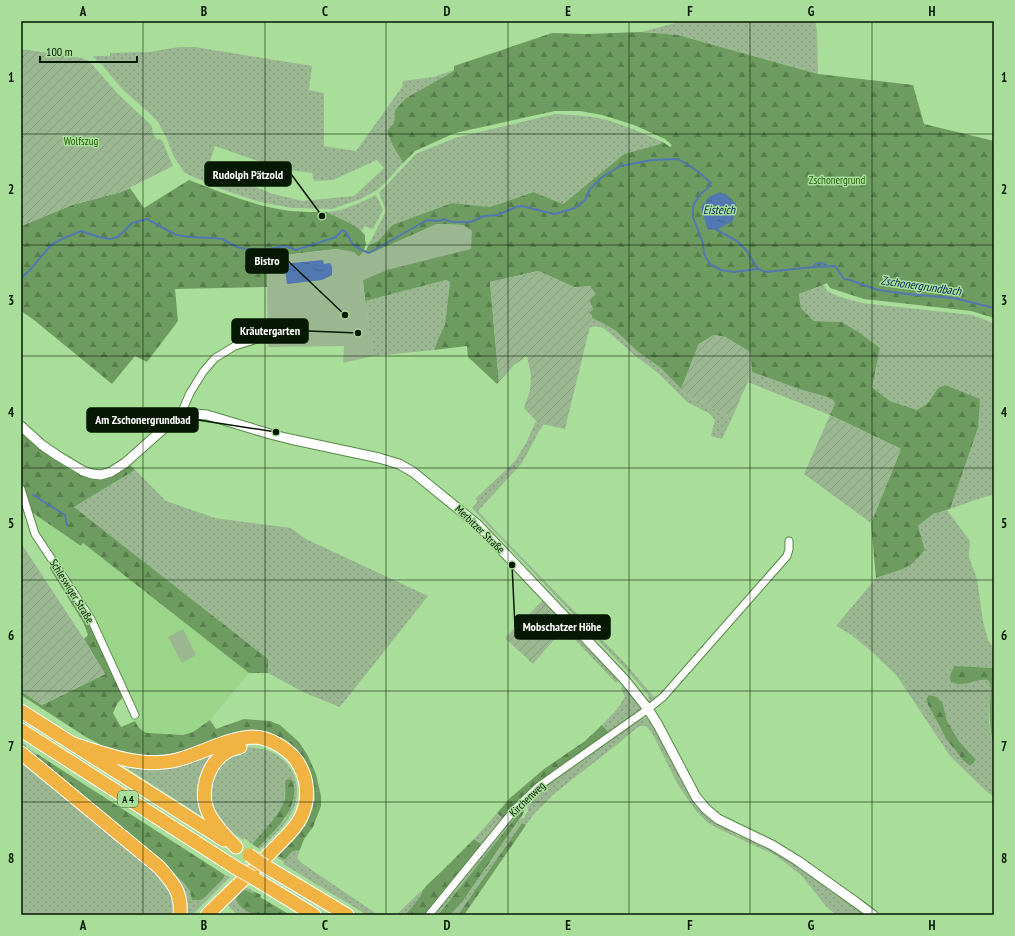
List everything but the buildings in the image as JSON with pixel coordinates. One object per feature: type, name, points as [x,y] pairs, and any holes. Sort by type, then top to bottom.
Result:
[{"type":"highway","name":"A 4","points":[[21,711],[236,848],[347,915]]},
{"type":"highway","name":"A 4","points":[[21,730],[236,868],[314,915]]},
{"type":"highway","name":"A 4","points":[[73,744],[116,757],[154,763],[176,761],[232,741],[253,737],[276,743],[291,754],[302,769],[306,781],[307,795],[302,816],[295,828],[207,915]]},
{"type":"highway","points":[[196,915],[285,828],[298,807],[300,793],[299,782],[294,770],[283,756],[262,746],[243,746],[229,750],[213,764],[204,785],[204,798],[210,815],[236,848]]},
{"type":"highway","points":[[21,753],[159,867],[172,881],[177,892],[181,902],[180,915]]},
{"type":"street","points":[[184,416],[183,409],[190,393],[203,372],[215,358],[235,346],[267,336]]},
{"type":"street","name":"Merbitzer Straße","points":[[21,426],[42,445],[73,466],[87,473],[101,475],[111,472],[125,463],[170,423],[184,416],[195,414],[207,415],[270,434],[379,458],[399,464],[413,472],[478,525],[625,680],[648,709],[696,797],[706,809],[718,819],[772,845],[798,861],[873,915]]},
{"type":"street","name":"Schleswiger Straße","points":[[21,489],[35,534],[91,619],[135,715]]},
{"type":"street","points":[[648,709],[663,697],[787,556],[789,541]]},
{"type":"street","name":"Kirchenweg","points":[[429,915],[514,809],[534,790],[648,709]]},
{"type":"shaded area","points":[[30,511],[81,545],[83,543],[249,673],[210,720],[193,732],[183,735],[148,733],[138,727],[135,721],[140,718],[95,616],[37,532]]},
{"type":"green space","points":[[683,21],[815,21],[817,30],[818,74],[678,35],[641,32]]},
{"type":"green space","name":"Zschonergrund","points":[[641,32],[678,35],[818,74],[913,85],[924,124],[994,141],[994,318],[971,311],[864,299],[830,288],[827,283],[799,294],[801,308],[814,321],[842,322],[880,348],[872,387],[890,401],[917,410],[928,403],[938,388],[945,385],[980,399],[978,428],[950,509],[933,514],[918,526],[925,550],[912,564],[903,569],[876,578],[871,523],[901,449],[830,415],[835,403],[833,400],[752,372],[750,352],[725,337],[714,335],[699,344],[681,389],[662,369],[637,351],[616,331],[592,318],[592,315],[588,313],[593,309],[589,300],[574,287],[538,271],[490,282],[499,382],[497,384],[468,357],[467,346],[434,350],[445,325],[450,282],[446,280],[365,301],[363,280],[471,231],[463,225],[437,224],[372,253],[366,251],[368,246],[378,241],[392,225],[452,203],[490,207],[533,192],[563,204],[624,154],[663,142],[670,147],[672,145],[665,139],[634,125],[602,115],[580,111],[555,111],[455,133],[415,151],[403,163],[393,146],[387,131],[394,123],[395,110],[406,98],[454,71],[454,66],[552,33],[586,34]],"holes":[[[726,194],[707,229],[704,217]]]},
{"type":"green space","points":[[179,47],[195,47],[312,66],[309,90],[324,93],[324,146],[356,151],[402,87],[403,81],[433,77],[454,71],[406,98],[395,110],[393,146],[403,163],[377,190],[361,199],[332,209],[292,208],[260,202],[224,190],[184,172],[173,155],[158,122],[122,89],[102,65],[92,56],[110,56],[110,53],[149,52]],"holes":[[[215,146],[280,169],[312,173],[314,181],[333,180],[377,160],[384,168],[354,196],[303,201],[273,194],[208,168]]]},
{"type":"green space","name":"Wolfszug","points":[[21,49],[82,58],[89,61],[119,95],[152,126],[153,134],[157,139],[162,140],[173,166],[121,192],[72,205],[21,226]]},
{"type":"green space","points":[[555,114],[587,116],[607,120],[631,128],[663,142],[624,154],[563,204],[532,192],[490,207],[452,203],[392,225],[378,241],[368,246],[386,211],[379,193],[416,154],[455,138]]},
{"type":"green space","points":[[189,180],[226,194],[277,209],[304,212],[328,212],[353,225],[365,235],[366,243],[364,251],[359,257],[337,249],[268,257],[267,287],[175,289],[178,321],[147,362],[135,356],[112,384],[21,311],[21,226],[72,205],[121,192],[130,188],[144,208]]},
{"type":"green space","points":[[376,195],[383,210],[373,229],[365,226],[361,231],[349,223],[328,213],[352,206]]},
{"type":"green space","points":[[437,224],[463,225],[472,231],[471,249],[387,270],[363,280],[373,356],[343,363],[344,346],[268,347],[268,257],[337,249],[354,252],[359,257],[364,251],[372,253]]},
{"type":"green space","points":[[539,271],[574,287],[590,286],[596,294],[589,300],[593,309],[589,313],[592,315],[592,318],[565,429],[538,423],[524,408],[530,390],[531,375],[527,356],[514,365],[499,382],[490,282]]},
{"type":"green space","points":[[446,280],[450,282],[445,325],[434,350],[373,356],[365,301]]},
{"type":"green space","points":[[824,285],[827,291],[840,297],[862,303],[972,315],[994,323],[994,495],[950,509],[978,428],[938,388],[928,403],[917,410],[890,401],[872,387],[880,348],[842,322],[814,321],[801,308],[799,294]]},
{"type":"green space","points":[[592,318],[616,331],[637,351],[662,369],[687,395],[732,418],[722,439],[711,436],[715,420],[710,414],[687,402],[658,373],[603,328],[596,326],[589,328]]},
{"type":"green space","points":[[714,335],[725,337],[750,352],[752,372],[732,418],[687,395],[681,389],[699,344]]},
{"type":"green space","points":[[752,372],[833,400],[835,403],[830,415],[748,382]]},
{"type":"green space","points":[[830,415],[901,449],[871,523],[804,474]]},
{"type":"green space","points":[[536,421],[544,424],[522,463],[478,511],[624,662],[654,697],[662,692],[677,677],[662,696],[651,703],[648,695],[631,675],[472,508],[478,501],[475,499],[515,461],[526,443]]},
{"type":"green space","points":[[21,432],[59,463],[82,476],[103,480],[110,478],[130,465],[135,470],[74,507],[268,659],[268,673],[249,673],[83,543],[81,546],[30,511],[21,479]]},
{"type":"green space","points":[[135,470],[166,501],[215,518],[291,528],[306,539],[428,596],[340,707],[305,693],[268,673],[268,659],[74,507]]},
{"type":"green space","points":[[947,510],[970,541],[969,557],[977,579],[983,621],[988,640],[994,649],[994,668],[955,666],[981,680],[988,680],[991,686],[989,721],[994,747],[994,797],[950,756],[897,676],[870,650],[850,634],[836,626],[876,578],[903,569],[912,564],[925,550],[918,526],[933,514]],"holes":[[[926,699],[943,704],[947,721],[959,741],[976,760],[971,766],[964,760],[946,738]]]},
{"type":"green space","points":[[484,524],[565,608],[564,609],[482,525]]},
{"type":"green space","points":[[21,543],[84,639],[105,674],[41,705],[21,691]]},
{"type":"green space","points":[[52,563],[88,618],[124,696],[117,704],[113,713],[121,727],[135,721],[143,731],[148,733],[183,735],[193,732],[210,720],[216,729],[244,719],[270,721],[280,725],[299,742],[308,756],[316,774],[321,796],[321,806],[313,827],[304,839],[300,850],[290,854],[285,860],[278,856],[305,826],[315,800],[313,782],[307,765],[291,744],[275,735],[252,732],[187,753],[157,757],[122,753],[103,746],[86,737],[21,695],[21,691],[42,705],[105,674],[84,639],[88,635],[83,622],[50,569]]},
{"type":"green space","points":[[543,600],[567,625],[533,664],[505,638]]},
{"type":"green space","points":[[567,610],[626,673],[625,674],[565,611]]},
{"type":"green space","points":[[567,625],[620,679],[616,683],[564,628]]},
{"type":"green space","points":[[183,629],[196,655],[182,663],[168,637]]},
{"type":"green space","points":[[955,666],[994,668],[994,747],[990,724],[991,686],[988,680],[979,680],[962,684],[951,682],[950,677]]},
{"type":"green space","points":[[626,685],[640,705],[640,709],[637,713],[609,733],[602,725],[617,709],[625,697],[621,688]]},
{"type":"green space","points":[[929,695],[937,697],[943,704],[947,721],[959,741],[976,760],[970,766],[963,760],[947,740],[928,705],[926,699]]},
{"type":"green space","points":[[645,718],[650,719],[693,797],[736,831],[736,835],[744,838],[745,835],[791,861],[867,915],[836,915],[826,906],[801,875],[775,855],[707,822],[696,811],[678,785],[651,731],[646,726],[639,726],[555,793],[534,814],[526,825],[522,823],[459,914],[450,915],[463,901],[521,818],[523,819],[528,811],[528,802],[553,780],[580,760],[635,722]]},
{"type":"green space","points":[[602,725],[609,733],[533,787],[504,819],[497,813],[510,798],[544,769],[585,741]]},
{"type":"green space","points":[[272,735],[275,735],[291,744],[307,765],[313,782],[315,800],[305,826],[278,856],[285,860],[293,852],[300,850],[297,858],[303,864],[377,914],[381,915],[367,915],[283,864],[284,862],[273,855],[310,790]]},
{"type":"green space","points":[[21,742],[37,754],[35,758],[183,882],[190,891],[192,900],[203,899],[223,879],[225,875],[230,877],[192,915],[183,915],[180,890],[21,750]]},
{"type":"green space","points":[[228,747],[211,763],[209,821],[116,761]]},
{"type":"green space","points":[[249,747],[267,750],[284,761],[290,768],[297,785],[297,795],[291,814],[281,828],[260,849],[258,848],[286,818],[285,786],[283,806],[269,826],[252,844],[244,838],[243,840],[222,826],[207,799],[216,766],[242,749]]},
{"type":"green space","points":[[37,754],[225,875],[223,879],[203,899],[192,900],[190,891],[183,882],[35,758]]},
{"type":"green space","points":[[21,757],[169,882],[177,915],[21,915]]},
{"type":"green space","points":[[288,779],[292,780],[294,784],[294,795],[289,810],[280,824],[258,848],[252,844],[272,822],[280,809],[285,797],[285,781]]},
{"type":"green space","points":[[520,808],[524,810],[524,812],[520,812],[438,915],[433,915]]},
{"type":"green space","points":[[520,812],[524,812],[463,901],[450,915],[438,915]]},
{"type":"green space","points":[[497,813],[504,819],[482,845],[474,839]]},
{"type":"green space","points":[[522,823],[526,825],[464,915],[458,915]]},
{"type":"green space","points":[[474,839],[482,845],[426,915],[405,915],[420,897],[422,891],[427,885]]},
{"type":"green space","points":[[244,886],[255,892],[252,893],[246,890],[242,908],[256,915],[243,915],[236,913],[227,903]]},
{"type":"green space","points":[[246,890],[261,895],[260,897],[290,915],[259,915],[245,910],[240,906],[236,899],[242,891]]},
{"type":"green space","points":[[421,891],[420,897],[405,915],[396,915]]},
{"type":"water","name":"Eisteich","points":[[717,193],[726,194],[736,204],[733,221],[717,230],[707,229],[701,207],[709,197]]},
{"type":"water","points":[[323,260],[324,264],[331,264],[332,275],[322,280],[287,284],[285,269],[278,269],[278,267],[282,264]]},
{"type":"waterway","name":"Zschonergrundbach","points":[[21,278],[31,269],[51,245],[62,239],[81,231],[110,239],[118,237],[132,223],[147,219],[176,235],[222,239],[237,247],[256,251],[285,246],[296,250],[336,237],[342,230],[345,231],[352,243],[361,250],[369,253],[427,220],[440,221],[443,219],[452,222],[471,222],[484,216],[498,215],[522,206],[554,214],[562,212],[575,208],[585,200],[590,189],[601,178],[620,166],[652,160],[678,159],[700,173],[711,183],[707,189],[700,194],[693,206],[693,217],[703,243],[704,254],[710,264],[721,270],[734,272],[758,269],[766,272],[835,266],[844,279],[878,290],[954,298],[994,308]]},
{"type":"waterway","name":"Zschonergrundbach","points":[[718,228],[717,230],[737,241],[747,251],[758,269]]},
{"type":"waterway","name":"Zschonergrundbach","points":[[813,267],[815,264],[822,263],[826,265]]},
{"type":"waterway","points":[[33,495],[65,515],[67,525]]},
{"type":"place","name":"Rudolph Pätzold","points":[[322,216]]},
{"type":"place","name":"Bistro","points":[[345,315]]},
{"type":"place","name":"Kräutergarten","points":[[358,333]]},
{"type":"place","name":"Am Zschonergrundbad","points":[[276,432]]},
{"type":"place","name":"Mobschatzer Höhe","points":[[512,565]]}]
